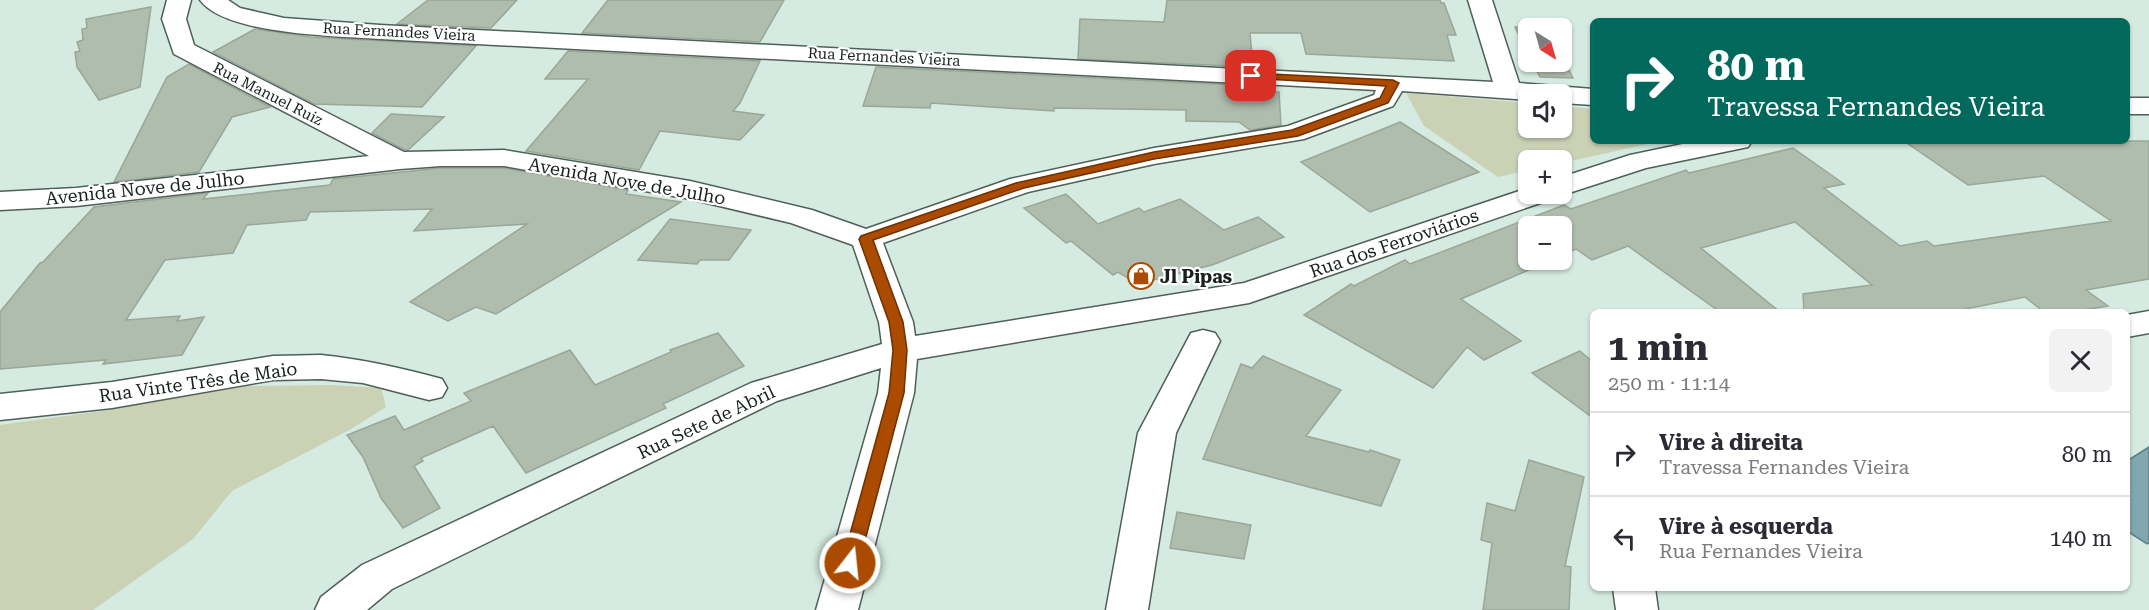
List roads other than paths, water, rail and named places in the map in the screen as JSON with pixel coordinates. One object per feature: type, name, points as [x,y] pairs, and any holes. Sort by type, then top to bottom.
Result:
[{"type":"street","points":[[179,0],[174,19],[193,30],[222,6]]},
{"type":"street","points":[[1480,0],[1508,90]]},
{"type":"street","name":"Rua Fernandes Vieira","points":[[222,6],[284,25],[380,33],[1518,91]]},
{"type":"street","name":"Rua Manuel Ruiz","points":[[193,30],[183,49],[197,58],[400,161]]},
{"type":"street","points":[[837,610],[896,393],[900,350],[896,322],[866,239],[1020,185],[1154,156],[1294,133],[1384,100],[1393,83]]},
{"type":"street","name":"Rua Fernandes Vieira","points":[[1572,95],[1590,97]]},
{"type":"street","points":[[2130,106],[2149,106]]},
{"type":"street","points":[[253,177],[288,165],[311,152],[324,143],[329,134],[329,125]]},
{"type":"street","points":[[1572,183],[1640,161],[1723,144]]},
{"type":"street","name":"Avenida Nove de Julho","points":[[0,201],[76,197],[400,161],[441,158],[504,158],[690,190],[801,216],[866,239]]},
{"type":"street","name":"Rua dos Ferroviários","points":[[1249,293],[1518,201]]},
{"type":"street","points":[[1127,610],[1157,434],[1203,341],[1249,293]]},
{"type":"street","name":"Rua Sete de Abril","points":[[336,610],[377,577],[764,392],[900,350],[1249,293]]},
{"type":"street","points":[[1193,303],[1203,341]]},
{"type":"street","points":[[2130,325],[2149,322]]},
{"type":"street","name":"Rua Vinte Três de Maio","points":[[0,407],[112,395],[273,368],[321,367],[363,371],[429,388]]},
{"type":"street","points":[[1634,591],[1637,610]]},
{"type":"water","points":[[2149,447],[2149,543],[2147,544],[2130,533],[2130,459]]},
{"type":"place","name":"Jl Pipas","points":[[1141,276]]}]
